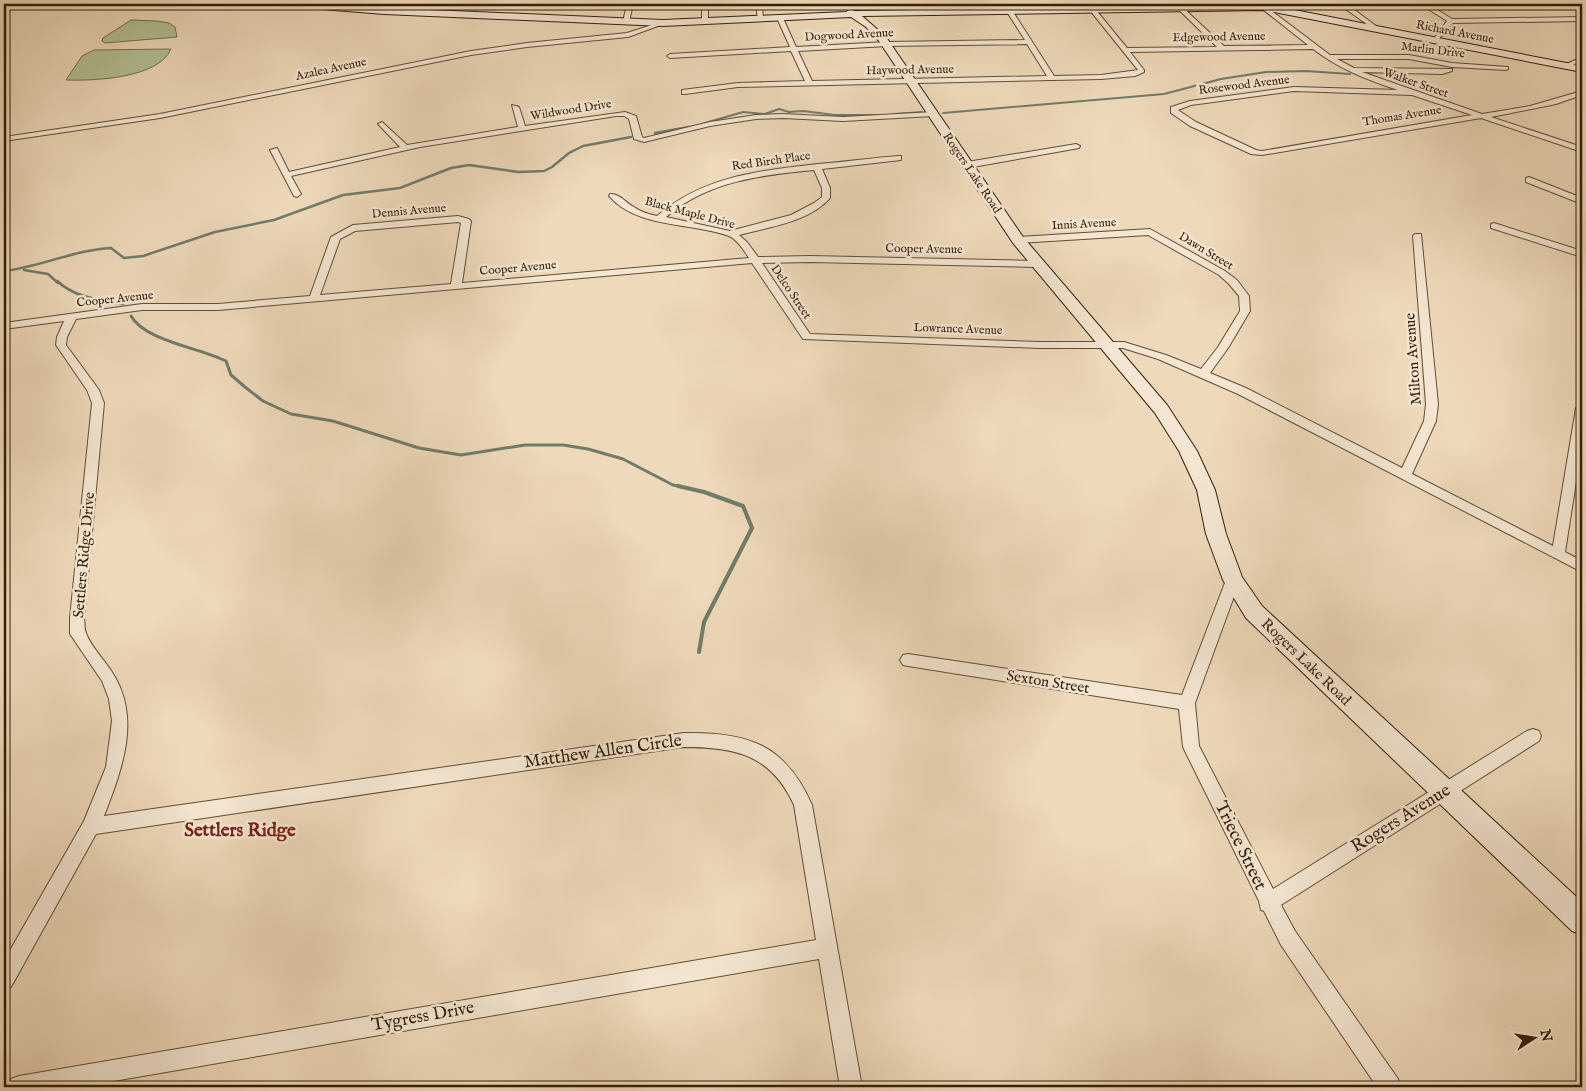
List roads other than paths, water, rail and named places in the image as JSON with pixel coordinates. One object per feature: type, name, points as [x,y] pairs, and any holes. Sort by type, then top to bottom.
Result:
[{"type":"street","name":"Richard Avenue","points":[[297,4],[347,9],[663,23],[854,14],[924,8],[1262,6],[1582,69]]},
{"type":"street","points":[[626,22],[630,4]]},
{"type":"street","points":[[705,4],[705,21]]},
{"type":"street","points":[[759,4],[761,19]]},
{"type":"street","name":"Rogers Lake Road","points":[[836,4],[854,14],[874,29],[912,81],[967,165],[1036,264],[1108,345],[1161,409],[1188,451],[1206,490],[1216,534],[1233,580],[1254,612],[1582,921]]},
{"type":"street","points":[[1425,4],[1451,22],[1582,19]]},
{"type":"street","points":[[1262,6],[1498,4]]},
{"type":"street","points":[[1343,5],[1378,30]]},
{"type":"street","points":[[1179,6],[1222,48]]},
{"type":"street","name":"Walker Street","points":[[1262,6],[1328,58],[1350,70],[1411,93],[1582,150]]},
{"type":"street","points":[[1007,7],[1052,78]]},
{"type":"street","points":[[1091,7],[1125,50]]},
{"type":"street","points":[[780,18],[809,83]]},
{"type":"street","points":[[1435,41],[1451,22]]},
{"type":"street","name":"Azalea Avenue","points":[[4,139],[160,116],[471,53],[527,44],[628,35],[663,23]]},
{"type":"street","name":"Dogwood Avenue","points":[[670,56],[886,44],[1029,42]]},
{"type":"street","name":"Edgewood Avenue","points":[[1125,50],[1313,47]]},
{"type":"street","name":"Haywood Avenue","points":[[685,92],[732,85],[1052,78],[1135,74],[1142,71],[1125,50]]},
{"type":"street","name":"Marlin Drive","points":[[1328,58],[1410,58],[1452,65],[1506,68]]},
{"type":"street","points":[[1565,66],[1582,59]]},
{"type":"street","points":[[1350,70],[1442,72],[1450,70],[1452,65]]},
{"type":"street","name":"Rosewood Avenue","points":[[1254,152],[1181,118],[1174,113],[1174,109],[1190,103],[1294,89],[1316,88],[1411,93]]},
{"type":"street","name":"Thomas Avenue","points":[[1254,152],[1262,153],[1543,106],[1582,93]]},
{"type":"street","points":[[515,107],[522,128]]},
{"type":"street","name":"Wildwood Drive","points":[[286,175],[405,148],[522,128],[625,114],[633,118],[638,139],[644,140],[710,124],[756,117],[792,116],[843,119],[934,114]]},
{"type":"street","points":[[382,124],[405,148]]},
{"type":"street","points":[[967,165],[1076,146]]},
{"type":"street","points":[[274,150],[298,194]]},
{"type":"street","name":"Red Birch Place","points":[[658,219],[669,208],[694,192],[728,180],[755,174],[898,158]]},
{"type":"street","points":[[730,234],[804,213],[817,206],[826,198],[826,188],[817,167]]},
{"type":"street","points":[[1529,180],[1582,201]]},
{"type":"street","name":"Black Maple Drive","points":[[613,196],[630,209],[644,216],[730,234],[744,244],[755,260]]},
{"type":"street","name":"Dennis Avenue","points":[[314,298],[336,237],[353,228],[458,219],[466,221],[456,286]]},
{"type":"street","points":[[1494,226],[1582,254]]},
{"type":"street","name":"Innis Avenue","points":[[1018,240],[1150,232]]},
{"type":"street","name":"Dawn Street","points":[[1150,232],[1222,273],[1233,282],[1244,296],[1245,310],[1243,315],[1223,348],[1204,374]]},
{"type":"street","name":"Milton Avenue","points":[[1405,475],[1430,421],[1432,404],[1418,236]]},
{"type":"street","name":"Cooper Avenue","points":[[4,326],[142,307],[218,307],[755,260],[810,259],[1036,264]]},
{"type":"street","name":"Delco Street","points":[[755,260],[807,337]]},
{"type":"street","name":"Settlers Ridge Drive","points":[[4,980],[91,826],[114,766],[120,721],[117,699],[108,678],[77,633],[98,403],[92,390],[61,345],[62,337],[72,316]]},
{"type":"street","name":"Lowrance Avenue","points":[[807,337],[1040,345],[1108,345]]},
{"type":"street","points":[[1108,345],[1134,346],[1204,374],[1582,567]]},
{"type":"street","points":[[1558,554],[1582,408]]},
{"type":"street","name":"Triece Street","points":[[1233,580],[1187,703],[1191,747],[1268,903],[1288,938],[1390,1087]]},
{"type":"street","name":"Sexton Street","points":[[908,660],[1187,703]]},
{"type":"street","name":"Rogers Avenue","points":[[1268,903],[1533,736]]},
{"type":"street","name":"Matthew Allen Circle","points":[[91,826],[679,740],[709,738],[740,744],[759,751],[787,774],[803,805],[851,1087]]},
{"type":"street","name":"Tygress Drive","points":[[19,1087],[827,948]]},
{"type":"waterway","points":[[943,113],[1164,94],[1221,79],[1266,72],[1306,71],[1350,74]]},
{"type":"waterway","points":[[1366,73],[1381,72]]},
{"type":"waterway","points":[[705,123],[743,112],[765,114],[779,109],[789,112],[803,111],[835,115],[883,115]]},
{"type":"waterway","points":[[895,114],[922,112]]},
{"type":"waterway","points":[[655,133],[689,127]]},
{"type":"waterway","points":[[4,271],[97,249],[111,248],[124,258],[143,256],[215,232],[274,220],[343,195],[400,188],[451,168],[469,165],[518,172],[544,171],[569,153],[583,146],[631,137]]},
{"type":"waterway","points":[[24,270],[48,274],[58,283]]},
{"type":"waterway","points":[[57,281],[80,295],[123,304]]},
{"type":"waterway","points":[[131,316],[138,325],[148,332],[226,361],[231,375],[245,387],[263,401],[291,414],[333,421],[419,448],[461,455],[525,445],[563,445],[588,449],[623,459],[678,486]]},
{"type":"waterway","points":[[678,486],[683,487]]},
{"type":"waterway","points":[[678,486],[704,492],[743,506],[752,528],[704,622],[699,652]]},
{"type":"district","name":"Settlers Ridge","points":[[240,831]]}]
